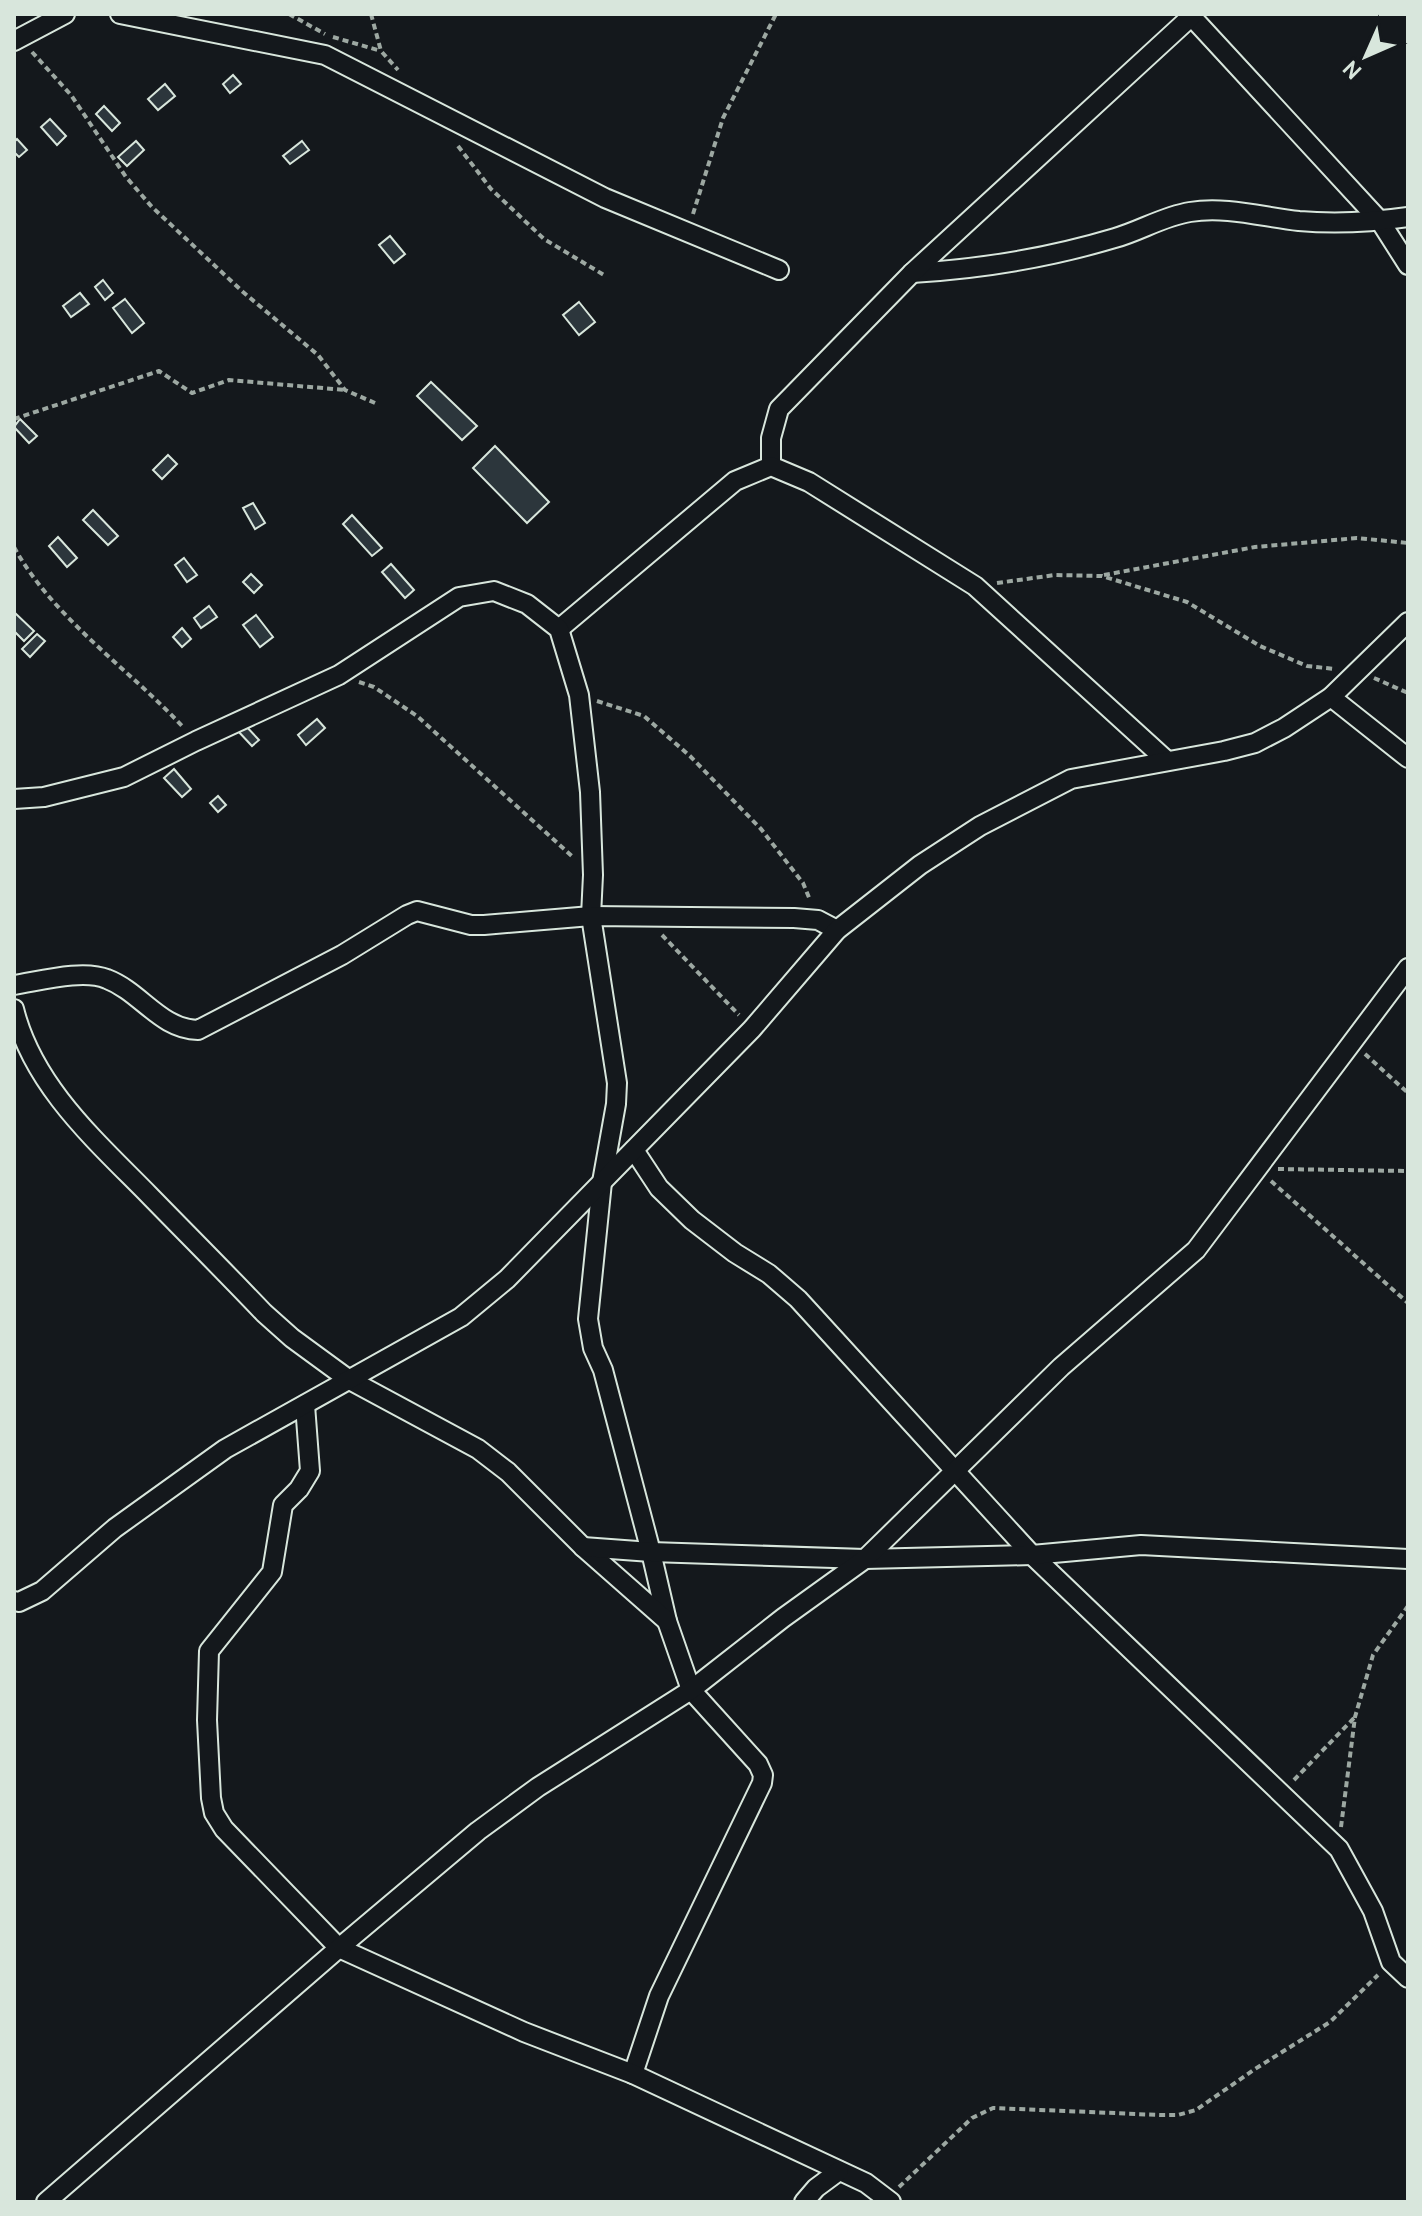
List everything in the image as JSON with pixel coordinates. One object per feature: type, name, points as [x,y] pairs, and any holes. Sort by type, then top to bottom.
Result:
[{"type":"street","points":[[17,40],[65,14]]},
{"type":"street","points":[[120,14],[325,55],[605,198],[779,270]]},
{"type":"street","points":[[771,466],[771,438],[779,409],[912,273],[1193,15],[1380,221],[1408,265]]},
{"type":"street","points":[[912,273],[972,269],[1053,255],[1119,237],[1189,212],[1225,211],[1303,221],[1380,221],[1408,217]]},
{"type":"street","points":[[559,629],[735,481],[771,466],[809,482],[975,586],[1166,760]]},
{"type":"street","points":[[14,799],[44,797],[124,777],[339,675],[459,597],[494,591],[527,604],[559,629],[579,695],[590,792],[591,916],[617,1083],[602,1182],[588,1319],[593,1348],[603,1370],[667,1621],[691,1690],[758,1764],[763,1775],[762,1783],[659,1996],[633,2074]]},
{"type":"street","points":[[14,1601],[19,1602],[42,1591],[115,1528],[225,1449],[461,1317],[507,1279],[752,1029],[837,930],[920,865],[980,826],[1071,779],[1255,743],[1331,697],[1408,622]]},
{"type":"street","points":[[1331,697],[1408,758]]},
{"type":"street","points":[[14,985],[90,974],[122,986],[171,1024],[183,1030],[198,1030],[342,955],[417,911],[471,925],[591,916],[643,916],[818,920],[837,930]]},
{"type":"street","points":[[46,2202],[339,1948],[490,1822],[538,1787],[691,1690],[865,1559],[1061,1367],[1196,1250],[1408,968]]},
{"type":"street","points":[[14,1009],[19,1032],[53,1092],[82,1127],[264,1313],[348,1379],[478,1449],[508,1472],[583,1547],[667,1621]]},
{"type":"street","points":[[634,1150],[659,1188],[692,1220],[769,1274],[798,1299],[1032,1555],[1339,1849],[1373,1911],[1391,1962],[1408,1978]]},
{"type":"street","points":[[305,1405],[310,1471],[299,1489],[283,1505],[272,1572],[209,1651],[207,1720],[211,1798],[214,1813],[224,1829],[339,1948],[524,2032],[633,2074],[866,2183],[889,2200]]},
{"type":"street","points":[[583,1547],[865,1559],[1032,1555],[1141,1545],[1408,1559]]},
{"type":"street","points":[[804,2202],[816,2188],[839,2171]]},
{"type":"path","points":[[289,14],[325,34],[381,51]]},
{"type":"path","points":[[371,14],[381,51],[402,74]]},
{"type":"path","points":[[688,233],[723,118],[776,14]]},
{"type":"path","points":[[17,40],[71,95],[126,177],[152,207],[243,292],[318,355],[345,390]]},
{"type":"path","points":[[452,138],[491,189],[544,239],[604,275]]},
{"type":"path","points":[[14,419],[159,371],[192,393],[229,380],[345,390],[375,403]]},
{"type":"path","points":[[975,586],[1055,575],[1102,576],[1255,547],[1357,538],[1408,543]]},
{"type":"path","points":[[14,547],[48,594],[196,741]]},
{"type":"path","points":[[1102,576],[1187,602],[1260,646],[1307,666],[1358,671],[1408,693]]},
{"type":"path","points":[[339,675],[374,687],[417,716],[593,875]]},
{"type":"path","points":[[579,695],[644,716],[690,756],[761,829],[803,883],[818,920]]},
{"type":"path","points":[[643,916],[752,1029]]},
{"type":"path","points":[[1353,1043],[1408,1093]]},
{"type":"path","points":[[1257,1169],[1408,1171]]},
{"type":"path","points":[[1257,1169],[1408,1303]]},
{"type":"path","points":[[1339,1849],[1355,1717],[1373,1655],[1408,1606]]},
{"type":"path","points":[[1281,1793],[1355,1717]]},
{"type":"path","points":[[889,2200],[972,2118],[993,2108],[1169,2115],[1196,2110],[1330,2022],[1391,1962]]},
{"type":"building","points":[[233,75],[241,84],[230,93],[223,84]]},
{"type":"building","points":[[165,84],[175,96],[158,110],[148,99]]},
{"type":"building","points":[[104,106],[120,123],[112,131],[96,114]]},
{"type":"building","points":[[50,119],[66,136],[57,145],[41,127]]},
{"type":"building","points":[[17,139],[27,150],[19,157],[14,152]]},
{"type":"building","points":[[136,141],[144,150],[127,166],[118,157]]},
{"type":"building","points":[[302,141],[309,150],[290,164],[283,156]]},
{"type":"building","points":[[390,236],[405,254],[394,263],[379,245]]},
{"type":"building","points":[[103,280],[113,293],[105,300],[95,287]]},
{"type":"building","points":[[80,293],[89,304],[71,317],[63,306]]},
{"type":"building","points":[[125,299],[144,323],[132,333],[113,308]]},
{"type":"building","points":[[579,302],[595,322],[579,335],[563,315]]},
{"type":"building","points":[[431,382],[477,426],[462,440],[417,396]]},
{"type":"building","points":[[20,419],[37,436],[29,443],[14,427]]},
{"type":"building","points":[[495,446],[549,502],[527,523],[473,468]]},
{"type":"building","points":[[168,455],[177,464],[162,479],[153,470]]},
{"type":"building","points":[[253,503],[265,523],[255,529],[243,508]]},
{"type":"building","points":[[93,510],[118,536],[108,545],[83,520]]},
{"type":"building","points":[[352,515],[382,548],[372,556],[343,524]]},
{"type":"building","points":[[58,537],[77,558],[67,567],[49,546]]},
{"type":"building","points":[[184,558],[197,575],[187,582],[175,565]]},
{"type":"building","points":[[391,564],[414,590],[405,598],[382,572]]},
{"type":"building","points":[[251,574],[262,585],[254,593],[243,582]]},
{"type":"building","points":[[209,606],[217,617],[201,628],[194,618]]},
{"type":"building","points":[[14,612],[34,631],[24,641],[14,631]]},
{"type":"building","points":[[256,615],[273,637],[260,647],[243,625]]},
{"type":"building","points":[[182,628],[191,639],[182,647],[173,637]]},
{"type":"building","points":[[37,634],[45,641],[30,657],[22,649]]},
{"type":"building","points":[[317,719],[325,728],[306,745],[298,735]]},
{"type":"building","points":[[244,724],[259,740],[252,746],[237,730]]},
{"type":"building","points":[[174,769],[191,789],[182,797],[164,778]]},
{"type":"building","points":[[218,796],[226,805],[218,812],[210,803]]}]
